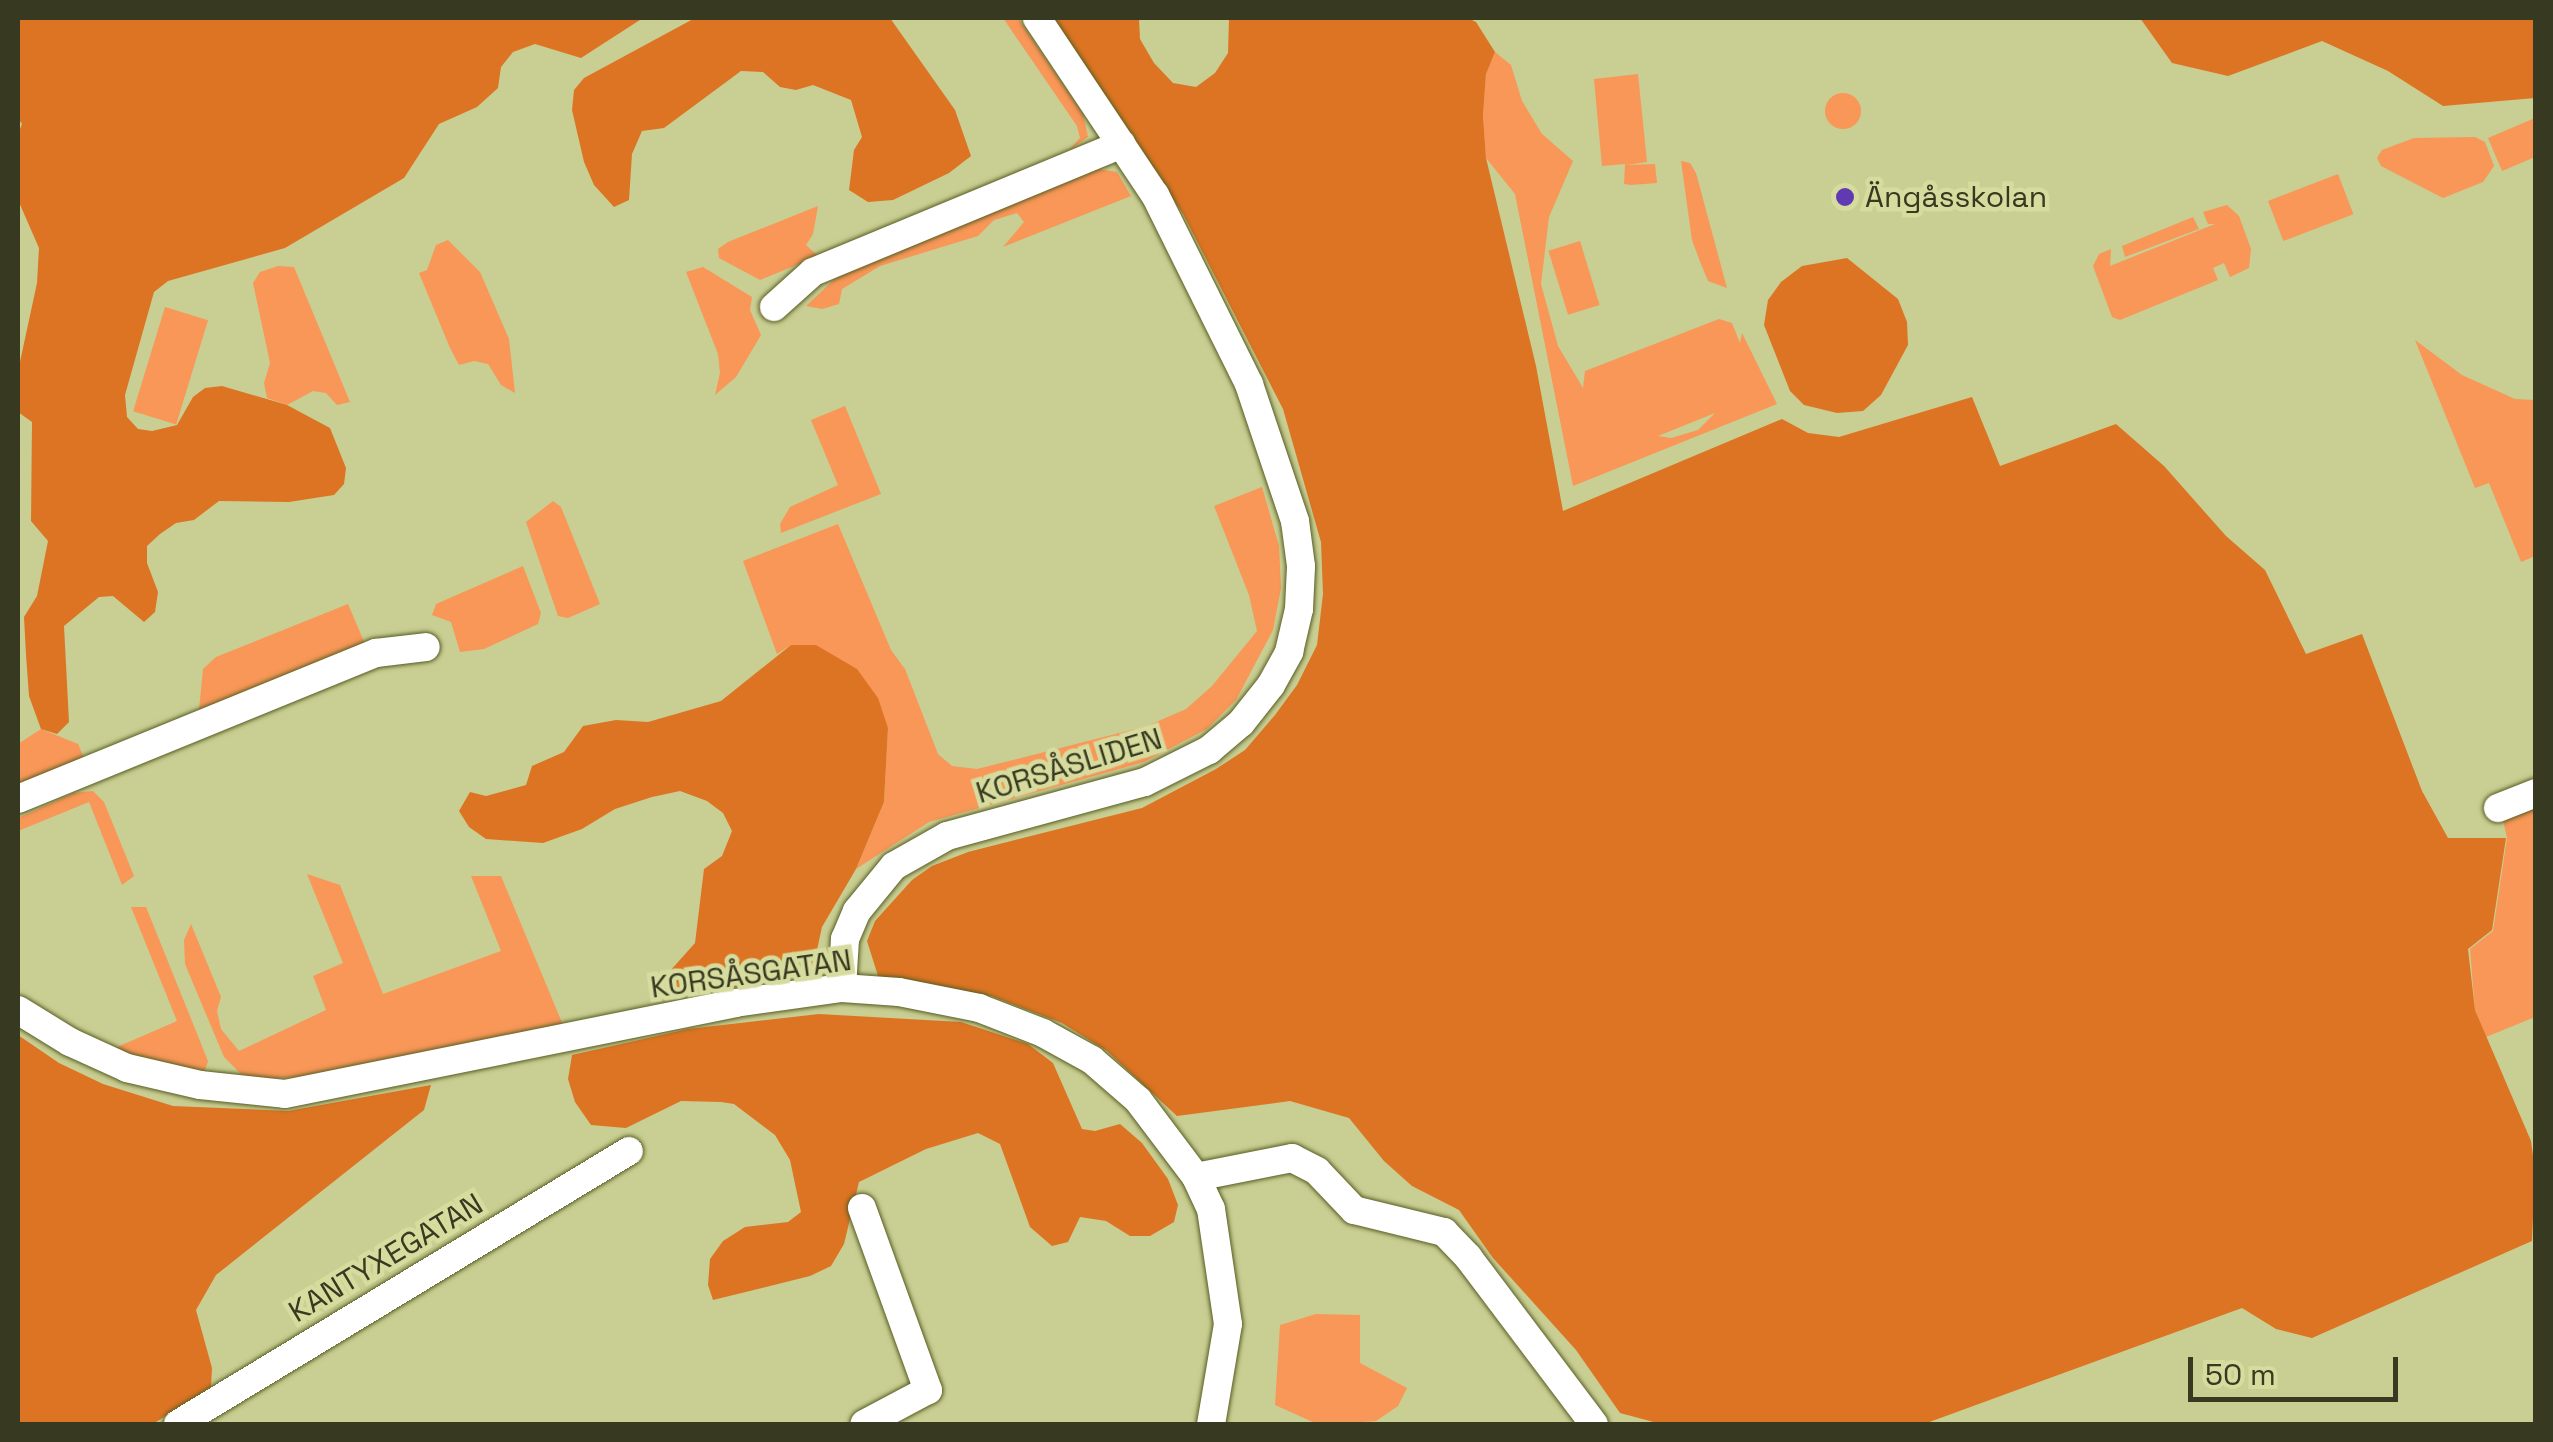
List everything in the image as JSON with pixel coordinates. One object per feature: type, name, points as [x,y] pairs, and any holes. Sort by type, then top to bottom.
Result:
[{"type":"street","name":"KORSÅSLIDEN","points":[[842,988],[845,939],[857,912],[874,886],[903,860],[947,836],[1144,782],[1180,768],[1242,723],[1272,684],[1289,652],[1299,609],[1301,566],[1295,521],[1271,440],[1214,308],[1155,195],[1037,18]]},
{"type":"street","points":[[774,307],[813,272],[1122,144]]},
{"type":"street","points":[[18,799],[376,653],[426,647]]},
{"type":"street","points":[[2498,808],[2536,793]]},
{"type":"street","name":"KORSÅSGATAN","points":[[18,1010],[127,1068],[200,1085],[285,1094],[736,1003],[842,988],[899,992],[979,1008],[1044,1033],[1092,1060],[1138,1100],[1168,1134],[1196,1177],[1211,1209],[1224,1268],[1228,1324],[1211,1424]]},
{"type":"street","name":"KANTYXEGATAN","points":[[178,1424],[629,1150]]},
{"type":"street","points":[[1196,1177],[1292,1158],[1318,1170],[1354,1210],[1444,1232],[1468,1257],[1594,1424]]},
{"type":"street","points":[[862,1208],[928,1390],[864,1424]]},
{"type":"shaded area","points":[[18,18],[643,18],[581,58],[535,44],[513,52],[501,67],[498,88],[477,107],[439,124],[404,178],[285,248],[168,281],[154,292],[125,395],[127,417],[138,429],[152,431],[177,425],[193,397],[205,388],[222,386],[287,405],[330,428],[346,468],[344,484],[334,495],[289,502],[219,501],[194,520],[176,523],[160,534],[147,546],[147,563],[158,592],[155,612],[144,622],[113,596],[99,597],[64,626],[69,722],[57,734],[41,729],[29,696],[26,655],[24,617],[37,596],[48,541],[31,521],[32,422],[18,412],[18,371],[37,283],[39,248],[18,200],[18,134],[22,124],[18,118]]},
{"type":"shaded area","points":[[695,18],[890,18],[955,110],[971,156],[949,173],[893,200],[868,202],[849,190],[854,150],[862,137],[851,100],[813,85],[796,90],[780,87],[763,72],[741,71],[664,128],[642,131],[632,154],[629,200],[614,207],[594,185],[584,162],[572,110],[574,90],[584,78]]},
{"type":"shaded area","points":[[1003,18],[1018,18],[1083,114],[1088,137],[1068,151],[1080,138],[1077,126]]},
{"type":"shaded area","points":[[1053,18],[1139,18],[1140,39],[1154,63],[1173,83],[1196,87],[1215,73],[1228,53],[1229,18],[1468,18],[1476,22],[1495,52],[1486,74],[1486,158],[1536,366],[1563,511],[1782,419],[1808,433],[1839,437],[1972,397],[2000,466],[2116,424],[2164,466],[2226,536],[2265,570],[2306,654],[2362,634],[2422,791],[2448,838],[2506,838],[2492,930],[2468,949],[2475,1010],[2531,1141],[2535,1170],[2532,1241],[2312,1338],[2276,1329],[2242,1308],[1924,1424],[1661,1424],[1620,1413],[1576,1350],[1493,1258],[1459,1210],[1412,1186],[1384,1161],[1349,1118],[1290,1101],[1177,1116],[1107,1051],[1062,1023],[991,996],[879,979],[867,941],[875,921],[912,880],[932,866],[968,852],[1142,808],[1216,769],[1245,750],[1275,715],[1297,685],[1317,645],[1323,594],[1321,542],[1283,409],[1183,214]]},
{"type":"shaded area","points":[[2140,18],[2535,18],[2535,98],[2443,106],[2388,71],[2322,41],[2228,76],[2172,63]]},
{"type":"shaded area","points":[[1495,52],[1511,65],[1522,101],[1542,134],[1573,161],[1549,217],[1541,284],[1558,346],[1583,388],[1585,371],[1719,319],[1732,323],[1740,343],[1742,333],[1777,404],[1573,486],[1515,194],[1486,158],[1486,73]],"holes":[[[1715,413],[1698,430],[1671,438],[1658,436]]]},
{"type":"shaded area","points":[[1638,74],[1647,162],[1626,165],[1655,164],[1657,183],[1631,185],[1624,184],[1625,164],[1602,166],[1594,79]]},
{"type":"shaded area","points":[[1843,93],[1856,98],[1861,111],[1856,124],[1843,129],[1830,124],[1825,111],[1830,98]]},
{"type":"shaded area","points":[[2535,118],[2535,157],[2502,171],[2488,138]]},
{"type":"shaded area","points":[[2475,137],[2485,142],[2494,166],[2483,182],[2443,198],[2381,166],[2377,158],[2382,150],[2414,138]]},
{"type":"shaded area","points":[[1681,161],[1690,163],[1696,173],[1727,288],[1708,281],[1692,240]]},
{"type":"shaded area","points":[[1098,169],[1117,172],[1131,196],[1003,247],[1024,222],[1017,213],[994,220],[978,236],[880,266],[842,289],[839,304],[822,309],[806,306],[840,274]]},
{"type":"shaded area","points":[[2338,174],[2353,214],[2283,241],[2268,201]]},
{"type":"shaded area","points":[[2227,205],[2239,216],[2251,249],[2249,268],[2230,277],[2224,263],[2213,268],[2218,280],[2120,320],[2112,317],[2093,266],[2099,254],[2111,249],[2110,266],[2215,224],[2208,224],[2203,212]]},
{"type":"shaded area","points":[[818,206],[813,234],[806,245],[818,256],[760,280],[719,258],[718,249],[728,242]]},
{"type":"shaded area","points":[[2193,217],[2199,229],[2125,257],[2122,246]]},
{"type":"shaded area","points":[[448,240],[480,272],[509,339],[515,393],[501,385],[488,364],[474,361],[459,365],[450,348],[419,273],[427,270],[436,245]]},
{"type":"shaded area","points":[[1580,241],[1600,305],[1568,315],[1548,251]]},
{"type":"shaded area","points":[[1847,258],[1898,299],[1907,322],[1908,345],[1881,395],[1863,411],[1837,413],[1804,405],[1790,391],[1764,325],[1768,300],[1781,282],[1802,266]]},
{"type":"shaded area","points":[[278,266],[294,267],[350,402],[337,405],[326,393],[313,391],[287,405],[267,398],[264,383],[270,363],[253,283],[260,272]]},
{"type":"shaded area","points":[[703,267],[752,297],[750,310],[761,335],[736,377],[715,395],[720,373],[718,354],[686,272]]},
{"type":"shaded area","points":[[165,307],[208,320],[176,424],[133,411]]},
{"type":"shaded area","points":[[2415,340],[2462,375],[2515,399],[2535,400],[2535,556],[2521,562],[2489,483],[2475,488]]},
{"type":"shaded area","points":[[845,406],[881,494],[781,533],[780,524],[790,507],[838,485],[811,420]]},
{"type":"shaded area","points":[[1262,487],[1279,546],[1281,588],[1273,630],[1236,700],[1207,729],[1144,762],[929,822],[856,869],[884,802],[888,728],[791,645],[777,654],[743,561],[838,524],[891,650],[905,669],[938,754],[952,766],[977,769],[1147,726],[1186,709],[1212,686],[1257,631],[1249,595],[1214,506]]},
{"type":"shaded area","points":[[553,501],[561,507],[600,604],[568,618],[558,616],[526,522]]},
{"type":"shaded area","points":[[523,566],[541,613],[538,624],[484,649],[460,652],[451,622],[432,615],[436,604]]},
{"type":"shaded area","points":[[348,604],[365,644],[199,710],[203,669],[216,657]]},
{"type":"shaded area","points":[[791,645],[816,645],[857,669],[878,698],[888,728],[884,802],[856,869],[822,927],[813,968],[803,975],[697,994],[673,986],[670,971],[695,943],[704,869],[722,856],[732,831],[723,813],[707,801],[680,791],[652,797],[615,809],[582,829],[543,843],[486,839],[469,827],[459,811],[470,792],[486,796],[526,785],[532,766],[564,752],[583,726],[616,720],[648,722],[721,701]]},
{"type":"shaded area","points":[[41,729],[78,744],[85,760],[18,790],[18,744]]},
{"type":"shaded area","points":[[93,791],[104,802],[134,876],[122,885],[89,802],[18,831],[18,818],[74,793]]},
{"type":"shaded area","points":[[2535,808],[2535,1017],[2486,1037],[2475,1010],[2470,949],[2493,931],[2507,838],[2503,820]]},
{"type":"shaded area","points":[[307,874],[340,885],[383,994],[501,951],[471,876],[501,876],[563,1025],[301,1077],[247,1080],[224,1057],[185,964],[184,940],[191,924],[221,997],[217,1011],[221,1029],[239,1051],[326,1010],[313,976],[343,963]]},
{"type":"shaded area","points":[[131,907],[146,907],[208,1061],[204,1073],[108,1051],[177,1021]]},
{"type":"shaded area","points":[[819,1014],[961,1022],[1028,1044],[1053,1063],[1082,1129],[1095,1131],[1120,1124],[1142,1143],[1168,1179],[1178,1205],[1174,1222],[1150,1236],[1130,1236],[1106,1221],[1080,1217],[1068,1242],[1052,1246],[1030,1227],[1000,1144],[978,1133],[926,1149],[859,1182],[844,1244],[831,1266],[810,1276],[713,1300],[708,1285],[710,1259],[723,1241],[745,1227],[788,1222],[801,1212],[790,1160],[775,1135],[734,1104],[681,1101],[626,1128],[591,1125],[575,1102],[568,1079],[572,1055],[688,1029]]},
{"type":"shaded area","points":[[18,1035],[59,1063],[103,1084],[173,1106],[288,1111],[431,1085],[424,1110],[216,1275],[196,1310],[212,1368],[211,1387],[153,1424],[18,1424]]},
{"type":"shaded area","points":[[1316,1314],[1360,1315],[1360,1363],[1407,1388],[1398,1406],[1376,1421],[1334,1424],[1315,1423],[1275,1405],[1280,1325]]},
{"type":"place","name":"Ängåsskolan","points":[[1845,197]]}]
